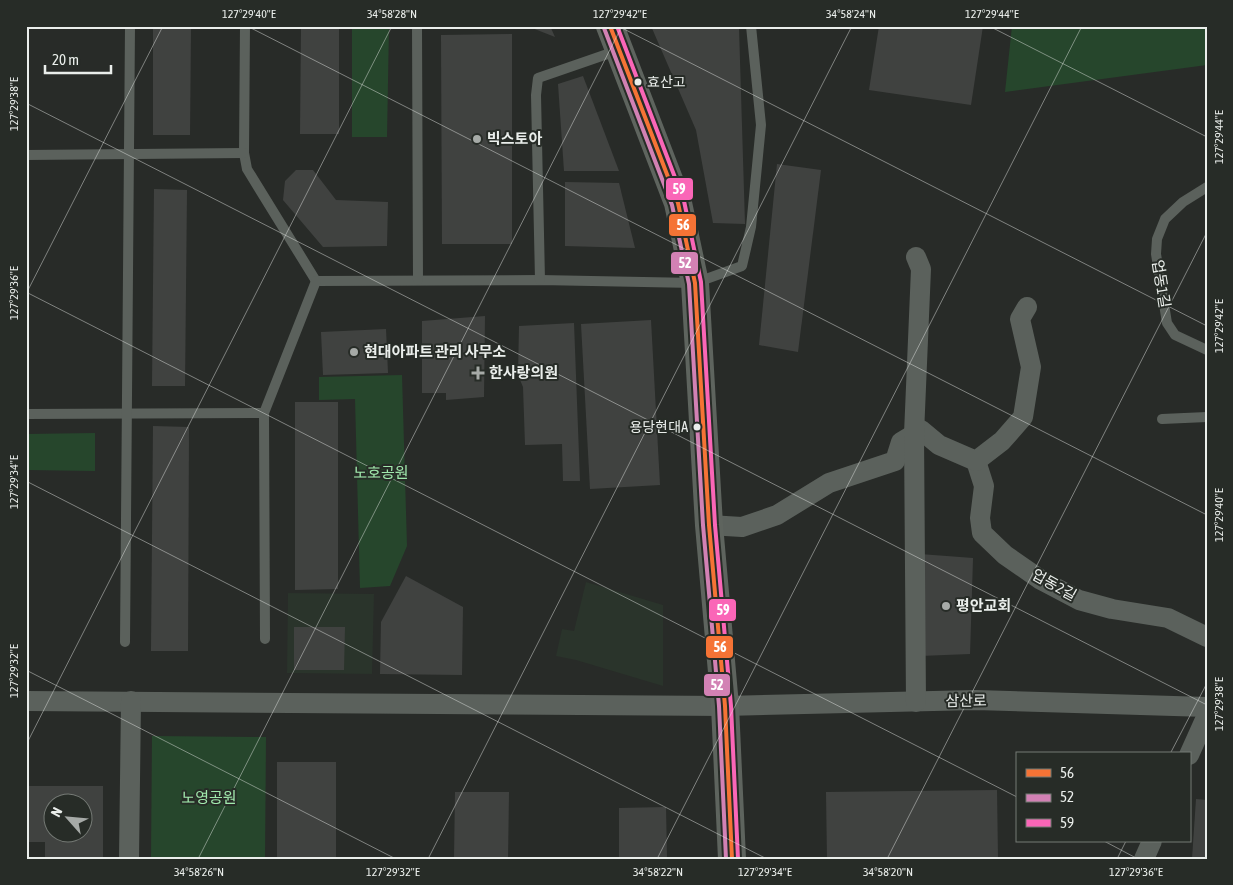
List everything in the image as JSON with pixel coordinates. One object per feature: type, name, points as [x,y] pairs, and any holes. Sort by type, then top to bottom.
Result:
[{"type":"main road","points":[[615,38],[678,203],[695,283],[709,525],[725,706],[732,859]]},
{"type":"street","points":[[916,257],[921,270],[914,434],[916,702]]},
{"type":"street","points":[[709,525],[742,527],[777,515],[829,482],[895,461],[901,442],[921,430],[939,444],[976,460],[1002,441],[1023,417],[1031,367],[1020,319],[1027,307]]},
{"type":"street","name":"업동2길","points":[[976,460],[984,486],[980,518],[982,533],[1005,555],[1041,580],[1080,600],[1112,609],[1168,618],[1207,637]]},
{"type":"street","name":"삼산로","points":[[26,701],[725,706],[976,700],[1207,707]]},
{"type":"street","points":[[129,859],[131,701]]},
{"type":"street","points":[[1190,753],[1207,715]]},
{"type":"street","points":[[1144,859],[1152,842]]},
{"type":"lane","points":[[125,642],[130,26]]},
{"type":"lane","points":[[245,26],[244,153],[247,169],[316,281]]},
{"type":"lane","points":[[417,26],[418,280]]},
{"type":"lane","points":[[316,281],[540,280],[695,283],[742,266],[751,227],[761,125],[751,26]]},
{"type":"lane","points":[[540,280],[536,95],[538,78],[615,38]]},
{"type":"lane","points":[[26,155],[244,153]]},
{"type":"lane","name":"업동1길","points":[[1207,187],[1183,202],[1165,219],[1157,239],[1156,254],[1167,323],[1175,335],[1207,350]]},
{"type":"lane","points":[[265,639],[264,412],[316,281]]},
{"type":"lane","points":[[26,414],[264,412]]},
{"type":"lane","points":[[1162,420],[1207,417]]},
{"type":"shaded area","points":[[586,582],[663,605],[663,686],[576,660],[556,656],[562,629],[574,631]]},
{"type":"shaded area","points":[[288,593],[374,594],[372,674],[287,673]]},
{"type":"green space","points":[[352,26],[389,26],[387,137],[352,137]]},
{"type":"green space","points":[[1012,26],[1207,26],[1207,65],[1005,92]]},
{"type":"green space","name":"노호공원","points":[[402,375],[407,546],[390,586],[360,588],[355,399],[319,400],[319,377]]},
{"type":"green space","points":[[95,433],[95,471],[26,470],[26,434]]},
{"type":"green space","name":"노영공원","points":[[152,736],[266,737],[265,859],[151,859]]},
{"type":"building","points":[[153,26],[191,26],[190,135],[153,135]]},
{"type":"building","points":[[301,26],[339,26],[339,134],[300,134]]},
{"type":"building","points":[[527,26],[550,26],[555,37]]},
{"type":"building","points":[[651,26],[737,26],[739,28],[745,224],[713,223],[696,130]]},
{"type":"building","points":[[879,26],[983,26],[971,105],[869,90]]},
{"type":"building","name":"빅스토아","points":[[512,34],[512,244],[442,244],[441,35]]},
{"type":"building","points":[[583,76],[619,171],[564,171],[558,84]]},
{"type":"building","points":[[777,164],[821,170],[798,352],[759,345]]},
{"type":"building","points":[[296,170],[313,170],[336,200],[388,202],[387,246],[323,247],[283,200],[285,181]]},
{"type":"building","points":[[565,182],[619,183],[635,248],[565,246]]},
{"type":"building","points":[[154,189],[187,190],[185,386],[152,386]]},
{"type":"building","points":[[485,316],[484,397],[446,400],[446,393],[422,393],[422,321]]},
{"type":"building","points":[[651,320],[660,485],[590,489],[581,324]]},
{"type":"building","points":[[574,323],[580,481],[563,481],[562,444],[525,445],[523,387],[518,375],[519,326]]},
{"type":"building","name":"현대아파트 관리 사무소","points":[[386,329],[388,373],[323,375],[321,332]]},
{"type":"building","points":[[295,402],[338,402],[338,589],[295,590]]},
{"type":"building","points":[[153,426],[189,427],[188,651],[151,651]]},
{"type":"building","name":"평안교회","points":[[920,554],[973,558],[970,654],[920,656]]},
{"type":"building","points":[[406,576],[463,607],[462,675],[380,674],[381,622]]},
{"type":"building","points":[[294,627],[345,627],[344,670],[294,670]]},
{"type":"building","points":[[277,762],[336,762],[336,859],[277,859]]},
{"type":"building","points":[[26,786],[103,786],[103,859],[45,859],[45,842],[92,842],[92,792],[42,792],[42,842],[26,842]]},
{"type":"building","points":[[997,790],[998,859],[827,859],[826,792]]},
{"type":"building","points":[[455,792],[509,792],[508,859],[454,859]]},
{"type":"building","points":[[1196,799],[1207,800],[1207,859],[1192,859]]},
{"type":"building","points":[[666,807],[667,859],[619,859],[619,808]]},
{"type":"transit line","name":"56","points":[[610,26],[678,203],[695,283],[709,525],[725,706],[732,859]]},
{"type":"transit line","name":"59","points":[[617,26],[684,201],[701,282],[715,525],[731,706],[738,859]]},
{"type":"transit line","name":"52","points":[[604,28],[672,205],[689,284],[703,525],[719,706],[726,859]]},
{"type":"place","name":"효산고","points":[[638,82]]},
{"type":"place","name":"빅스토아","points":[[477,139]]},
{"type":"place","name":"현대아파트 관리 사무소","points":[[354,352]]},
{"type":"place","name":"한사랑의원","points":[[478,373]]},
{"type":"place","name":"용당현대A","points":[[697,427]]},
{"type":"place","name":"평안교회","points":[[946,606]]}]
